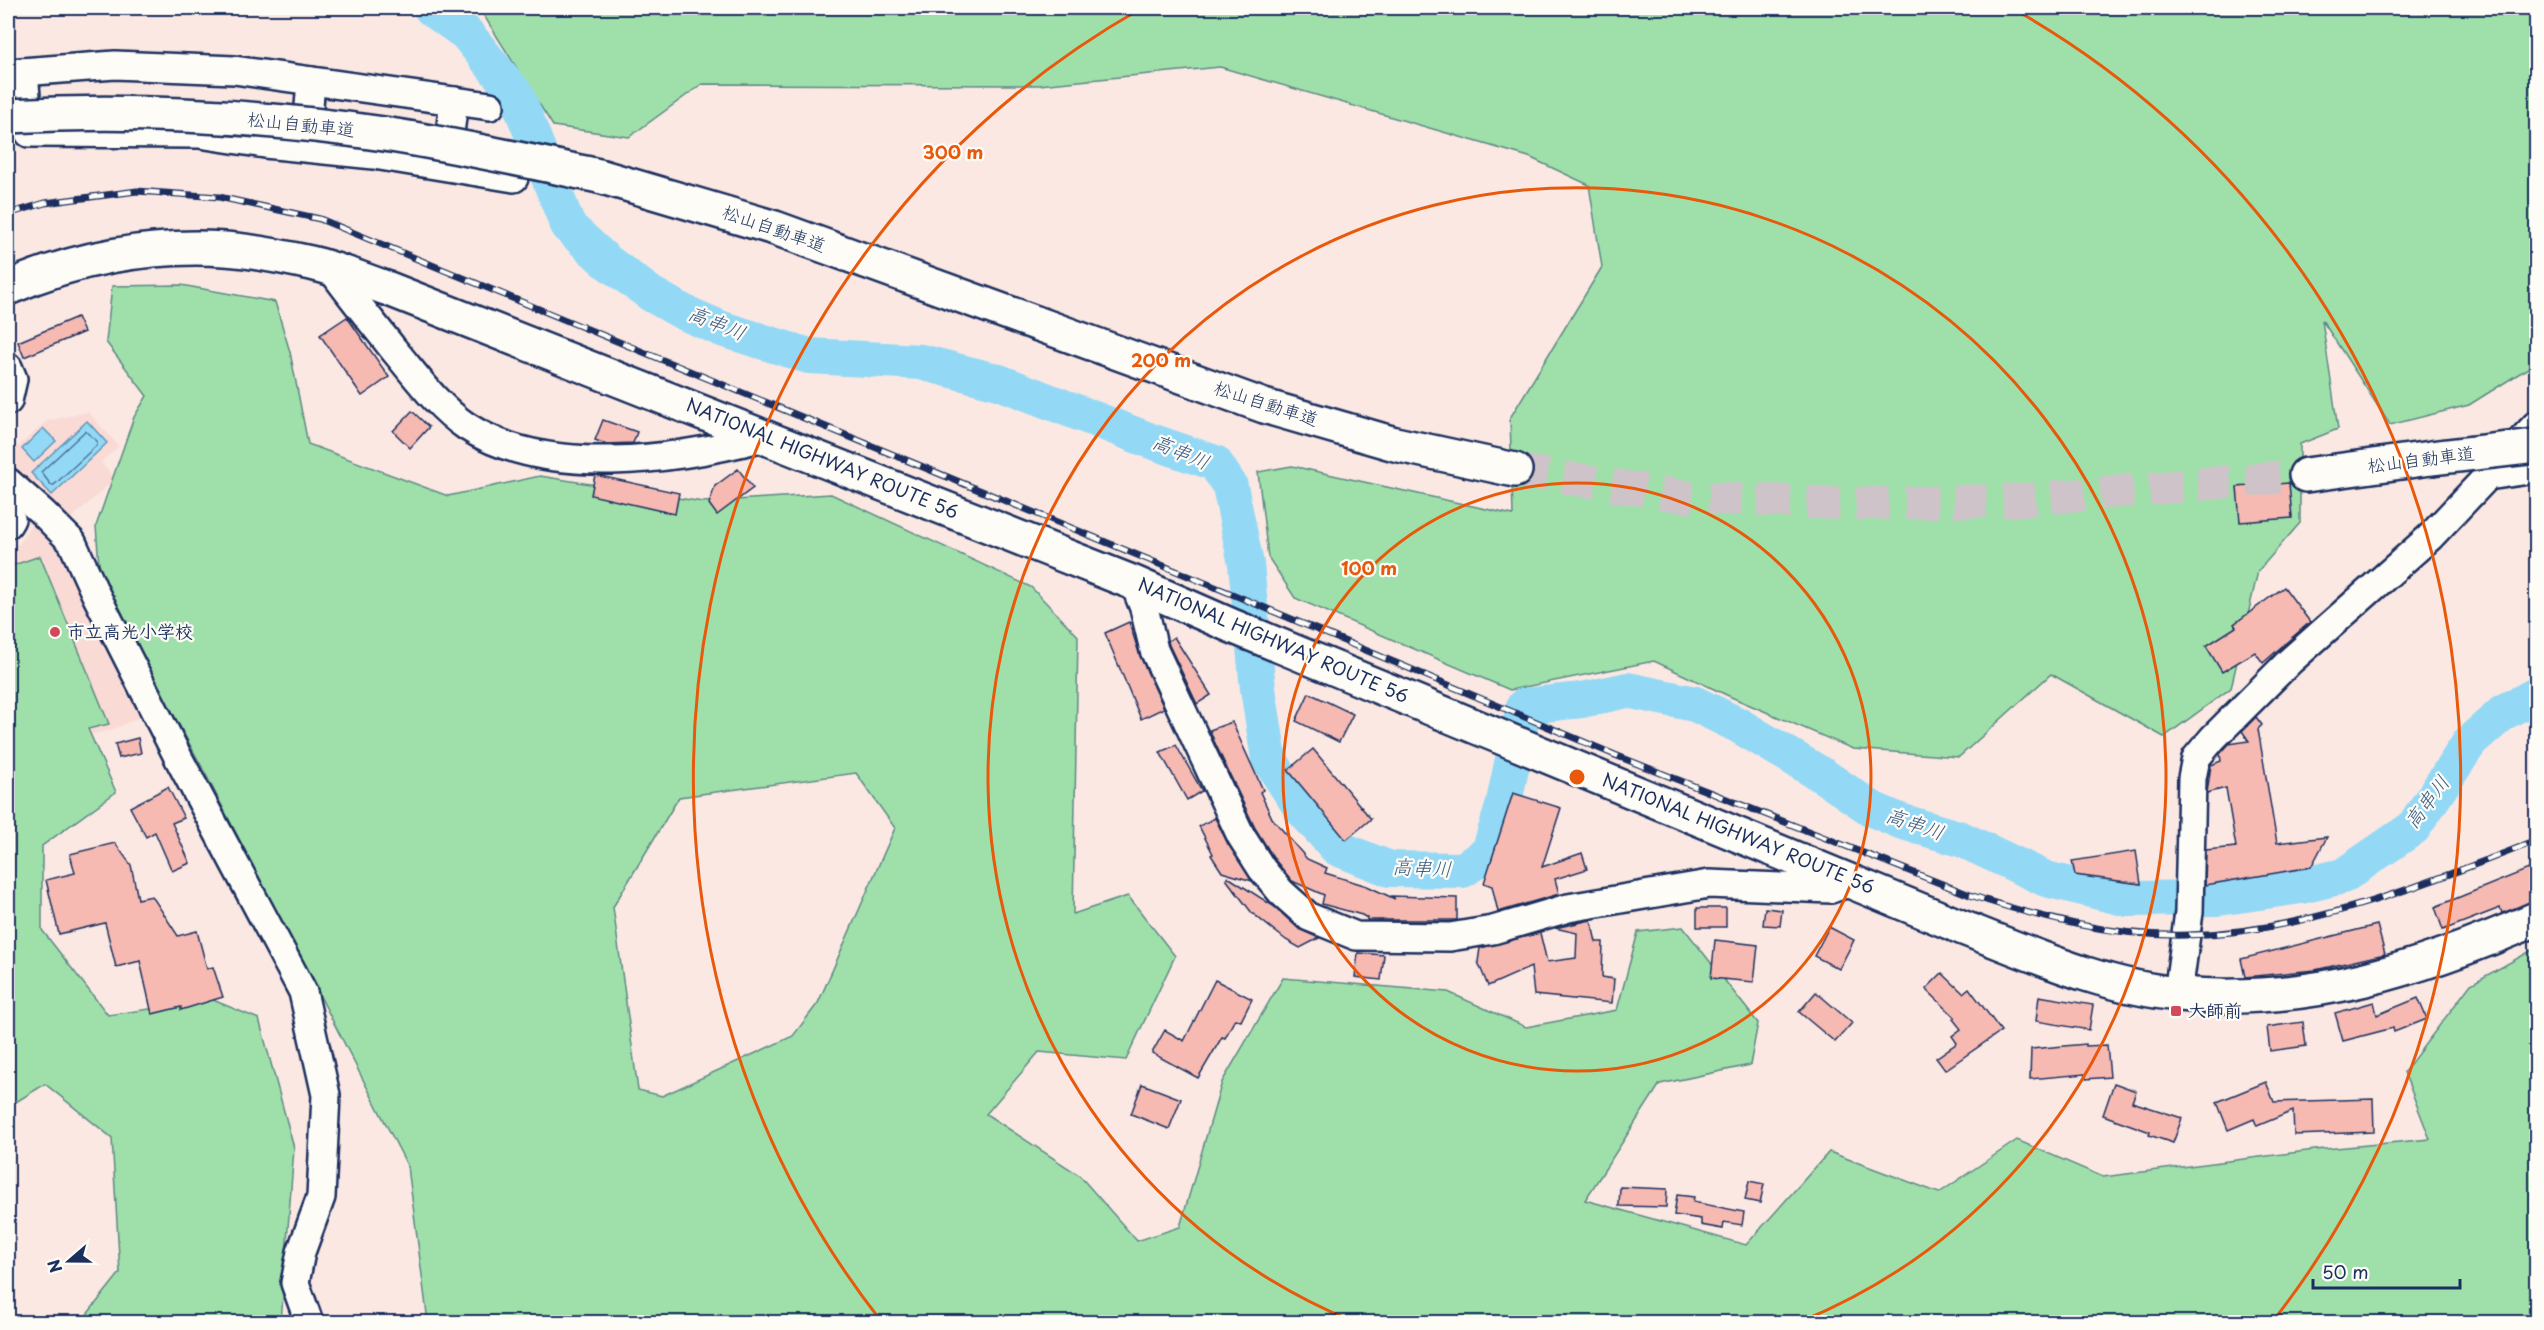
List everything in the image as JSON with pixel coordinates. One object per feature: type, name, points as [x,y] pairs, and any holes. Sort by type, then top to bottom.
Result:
[{"type":"highway","name":"松山自動車道","points":[[8,116],[212,117],[291,123],[385,134],[476,150],[599,176],[775,228],[1264,406],[1395,444],[1515,470]]},
{"type":"highway","name":"NATIONAL HIGHWAY ROUTE 56","points":[[8,288],[68,264],[162,249],[226,249],[312,264],[332,270],[389,289],[1134,583],[1232,627],[2061,966],[2117,982],[2178,994],[2231,996],[2274,994],[2348,984],[2408,969],[2466,949],[2536,919]]},
{"type":"highway","name":"松山自動車道","points":[[2306,475],[2536,446]]},
{"type":"street","points":[[490,106],[234,70],[115,65],[16,72],[29,134],[199,134],[446,166],[514,178]]},
{"type":"street","points":[[306,147],[311,81]]},
{"type":"street","points":[[446,166],[454,101]]},
{"type":"street","points":[[332,270],[437,401],[466,425],[496,442],[538,454],[625,461],[713,450],[764,437]]},
{"type":"street","points":[[8,366],[13,379],[8,401]]},
{"type":"street","points":[[2178,994],[2189,912],[2192,777],[2196,758],[2290,661],[2430,537],[2536,425]]},
{"type":"street","points":[[2488,476],[2536,469]]},
{"type":"street","points":[[8,482],[44,513],[72,542],[96,595],[179,759],[303,992],[326,1095],[321,1197],[301,1252],[295,1283],[309,1323]]},
{"type":"street","points":[[8,515],[11,519],[8,524]]},
{"type":"street","points":[[1134,583],[1144,608],[1154,650],[1241,836],[1262,869],[1281,892],[1309,916],[1356,936],[1450,937],[1493,930],[1568,908],[1710,884],[1832,889],[1854,881]]},
{"type":"shaded area","name":"市立高光小学校","points":[[88,412],[119,446],[101,462],[115,479],[66,523],[62,542],[142,716],[112,730],[8,755],[8,548],[19,544],[43,505],[11,467],[13,451],[47,421]]},
{"type":"green space","points":[[473,8],[2536,8],[2536,363],[2469,405],[2390,425],[2322,320],[2338,429],[2300,444],[2300,523],[2258,571],[2231,688],[2164,737],[2051,674],[1959,757],[1853,749],[1654,661],[1510,690],[1295,598],[1268,557],[1258,472],[1292,466],[1513,515],[1510,418],[1602,267],[1589,185],[1529,157],[1220,67],[1039,85],[702,84],[629,137],[553,126],[483,14]]},
{"type":"green space","points":[[181,285],[275,302],[290,352],[308,444],[448,496],[540,476],[703,502],[831,494],[1031,587],[1078,636],[1073,914],[1128,896],[1175,956],[1126,1060],[1039,1052],[986,1114],[1079,1175],[1137,1241],[1180,1227],[1222,1082],[1283,978],[1448,992],[1526,1027],[1617,1010],[1638,932],[1683,927],[1758,1023],[1750,1065],[1660,1084],[1585,1200],[1746,1245],[1829,1152],[1939,1193],[2017,1140],[2103,1177],[2315,1150],[2430,1139],[2404,1072],[2471,984],[2536,948],[2536,1322],[428,1322],[408,1167],[202,767],[100,578],[96,526],[134,417],[147,396],[106,342],[112,286]],"holes":[[[856,773],[895,828],[818,1003],[793,1036],[662,1096],[638,1090],[613,907],[679,797]]]},
{"type":"green space","points":[[40,556],[109,724],[88,729],[116,792],[42,846],[42,930],[108,1015],[213,1000],[259,1019],[294,1148],[281,1322],[81,1322],[120,1273],[112,1138],[45,1084],[8,1107],[8,567]]},
{"type":"water","points":[[87,421],[107,443],[52,495],[31,473]]},
{"type":"water","points":[[43,428],[56,441],[34,462],[22,449]]},
{"type":"building","points":[[77,317],[84,332],[24,357],[18,342]]},
{"type":"building","points":[[347,317],[389,377],[362,396],[320,335]]},
{"type":"building","points":[[412,411],[429,427],[410,448],[393,431]]},
{"type":"building","points":[[603,420],[637,432],[633,443],[606,444],[595,440]]},
{"type":"building","points":[[738,469],[753,488],[717,515],[709,504],[715,486]]},
{"type":"building","points":[[595,475],[679,493],[675,514],[591,495]]},
{"type":"building","points":[[2289,483],[2292,518],[2240,522],[2237,487]]},
{"type":"building","points":[[2284,587],[2310,622],[2263,663],[2255,652],[2222,672],[2206,646],[2236,627],[2234,624]]},
{"type":"building","points":[[1129,622],[1140,656],[1164,708],[1141,719],[1105,633]]},
{"type":"building","points":[[1174,637],[1211,695],[1197,704],[1169,645],[1168,641]]},
{"type":"building","points":[[1309,693],[1353,714],[1339,742],[1296,721]]},
{"type":"building","points":[[2256,717],[2262,725],[2258,729],[2277,843],[2327,837],[2311,867],[2205,885],[2206,850],[2236,847],[2226,788],[2207,793],[2211,765],[2221,761],[2220,754],[2229,744],[2249,741],[2242,731]]},
{"type":"building","points":[[1232,722],[1263,790],[1260,792],[1272,818],[1307,859],[1327,868],[1325,873],[1367,886],[1395,899],[1392,896],[1457,898],[1457,920],[1367,920],[1362,915],[1322,904],[1324,895],[1292,881],[1275,860],[1255,828],[1214,741],[1210,730]]},
{"type":"building","points":[[138,738],[141,753],[119,758],[115,744]]},
{"type":"building","points":[[1176,745],[1202,791],[1187,800],[1160,752]]},
{"type":"building","points":[[1313,749],[1371,819],[1346,840],[1288,770]]},
{"type":"building","points":[[168,787],[184,818],[172,823],[190,863],[172,871],[155,832],[146,837],[130,807]]},
{"type":"building","points":[[1513,793],[1561,808],[1542,867],[1582,853],[1587,869],[1555,879],[1559,894],[1498,912],[1492,886],[1484,883]]},
{"type":"building","points":[[1215,818],[1228,844],[1252,881],[1222,872],[1211,855],[1213,854],[1199,826]]},
{"type":"building","points":[[115,843],[131,865],[138,899],[152,896],[178,936],[197,931],[207,969],[213,967],[223,997],[181,1010],[181,1007],[152,1014],[140,961],[116,967],[105,923],[59,934],[46,880],[75,873],[70,854]]},
{"type":"building","points":[[2136,851],[2141,884],[2075,875],[2072,861]]},
{"type":"building","points":[[2536,866],[2536,901],[2502,913],[2500,908],[2443,930],[2435,907]]},
{"type":"building","points":[[1228,877],[1275,907],[1299,929],[1319,938],[1300,948],[1286,940],[1252,913],[1226,879]]},
{"type":"building","points":[[1697,908],[1726,908],[1726,927],[1697,927]]},
{"type":"building","points":[[1765,908],[1782,910],[1780,926],[1763,925]]},
{"type":"building","points":[[1591,920],[1596,942],[1603,942],[1602,977],[1614,979],[1612,1003],[1534,995],[1531,967],[1488,986],[1478,962],[1480,948],[1540,933],[1547,962],[1576,958],[1577,933],[1555,928]]},
{"type":"building","points":[[2377,925],[2385,954],[2315,970],[2245,977],[2241,959]]},
{"type":"building","points":[[1829,927],[1854,940],[1839,969],[1814,956]]},
{"type":"building","points":[[1715,940],[1758,945],[1754,982],[1711,978]]},
{"type":"building","points":[[1358,953],[1384,955],[1381,980],[1355,977]]},
{"type":"building","points":[[1942,973],[1963,993],[1969,988],[2001,1031],[1945,1070],[1936,1058],[1957,1043],[1952,1036],[1961,1029],[1953,1019],[1955,1017],[1926,989]]},
{"type":"building","points":[[1215,980],[1252,999],[1241,1021],[1235,1019],[1198,1078],[1152,1053],[1165,1030],[1184,1041]]},
{"type":"building","points":[[1816,992],[1852,1023],[1835,1042],[1799,1012]]},
{"type":"building","points":[[2039,996],[2093,1005],[2089,1030],[2036,1021]]},
{"type":"building","points":[[2418,998],[2427,1019],[2394,1032],[2393,1028],[2343,1041],[2335,1013],[2374,1002],[2377,1015]]},
{"type":"building","points":[[2303,1022],[2306,1046],[2270,1051],[2267,1027]]},
{"type":"building","points":[[2086,1044],[2086,1046],[2107,1045],[2110,1077],[2086,1079],[2085,1074],[2030,1079],[2031,1049]]},
{"type":"building","points":[[2266,1082],[2274,1102],[2373,1099],[2374,1132],[2294,1135],[2293,1111],[2257,1126],[2254,1119],[2228,1130],[2217,1102]]},
{"type":"building","points":[[2114,1083],[2136,1091],[2132,1102],[2182,1118],[2173,1143],[2103,1115]]},
{"type":"building","points":[[1142,1084],[1181,1099],[1169,1129],[1131,1114]]},
{"type":"building","points":[[1749,1181],[1764,1184],[1760,1203],[1745,1200]]},
{"type":"building","points":[[1620,1187],[1667,1189],[1666,1207],[1619,1206]]},
{"type":"building","points":[[1677,1195],[1694,1197],[1693,1202],[1744,1212],[1742,1225],[1724,1222],[1723,1229],[1701,1225],[1701,1219],[1674,1215]]},
{"type":"waterway","name":"高串川","points":[[431,8],[466,33],[517,96],[568,226],[606,261],[651,294],[683,312],[722,329],[809,356],[921,362],[999,382],[1151,441],[1215,463],[1230,486],[1246,564],[1258,689],[1269,759],[1301,808],[1337,848],[1390,869],[1463,870],[1489,852],[1503,807],[1524,706],[1582,700],[1627,690],[1695,704],[1738,725],[1822,775],[1872,809],[1900,821],[1961,839],[2046,879],[2128,899],[2218,898],[2301,886],[2343,876],[2413,828],[2470,742],[2504,712],[2536,695]]},
{"type":"tunnel","points":[[1515,470],[1688,497],[1848,504],[2020,500],[2306,475]]},
{"type":"railway","points":[[8,214],[45,203],[137,191],[219,197],[320,219],[1232,594],[1615,755],[1970,895],[2050,918],[2105,929],[2160,935],[2233,932],[2278,925],[2366,903],[2536,841]]},
{"type":"place","name":"市立高光小学校","points":[[55,632]]},
{"type":"place","name":"大師前","points":[[2176,1011]]}]
